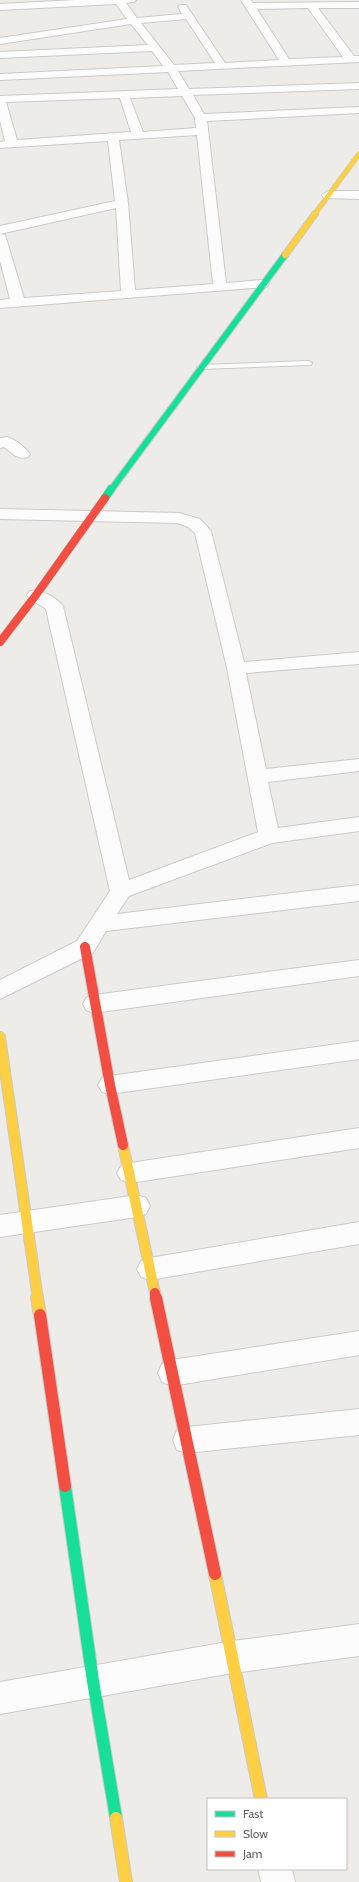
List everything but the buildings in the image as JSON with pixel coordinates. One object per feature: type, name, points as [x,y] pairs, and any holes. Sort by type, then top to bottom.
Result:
[{"type":"main road","points":[[0,642],[359,154]]},
{"type":"main road","points":[[85,948],[110,1085],[138,1206],[172,1373],[188,1440],[261,1798]]},
{"type":"main road","points":[[0,1037],[28,1222],[93,1681],[126,1882]]},
{"type":"street","points":[[118,0],[172,70],[201,118],[220,286]]},
{"type":"street","points":[[0,7],[131,0]]},
{"type":"street","points":[[248,3],[311,6],[359,5]]},
{"type":"street","points":[[248,3],[286,63]]},
{"type":"street","points":[[311,6],[355,59]]},
{"type":"street","points":[[183,7],[223,67]]},
{"type":"street","points":[[4,37],[133,21],[189,16]]},
{"type":"street","points":[[0,55],[155,48]]},
{"type":"street","points":[[0,78],[172,70],[355,59]]},
{"type":"street","points":[[12,144],[0,99],[359,86]]},
{"type":"street","points":[[124,95],[138,136]]},
{"type":"street","points":[[201,118],[359,110]]},
{"type":"street","points":[[0,145],[203,131]]},
{"type":"street","points":[[113,137],[122,203],[128,293]]},
{"type":"street","points":[[328,196],[359,195]]},
{"type":"street","points":[[0,230],[122,203]]},
{"type":"street","points":[[0,238],[18,302]]},
{"type":"street","points":[[0,304],[128,293],[262,284]]},
{"type":"street","points":[[0,443],[7,442],[22,454]]},
{"type":"street","points":[[0,514],[179,518],[194,523],[203,531],[236,668],[269,836]]},
{"type":"street","points":[[36,595],[54,606],[121,891]]},
{"type":"street","points":[[236,668],[359,658]]},
{"type":"street","points":[[257,777],[359,765]]},
{"type":"street","points":[[0,990],[85,948],[121,891],[269,836],[359,824]]},
{"type":"street","points":[[101,924],[359,893]]},
{"type":"street","points":[[94,1004],[359,968]]},
{"type":"street","points":[[110,1085],[359,1050]]},
{"type":"street","points":[[130,1173],[359,1138]]},
{"type":"street","points":[[0,1226],[138,1206]]},
{"type":"street","points":[[150,1269],[359,1233]]},
{"type":"street","points":[[172,1373],[359,1343]]},
{"type":"street","points":[[188,1440],[359,1422]]},
{"type":"street","points":[[0,1698],[233,1657],[359,1640]]},
{"type":"street","points":[[275,1870],[278,1882]]},
{"type":"lane","points":[[201,367],[308,363]]},
{"type":"traffic: fast","points":[[105,498],[285,255]]},
{"type":"traffic: fast","points":[[65,1486],[93,1681],[116,1818]]},
{"type":"traffic: slow","points":[[285,255],[359,154]]},
{"type":"traffic: slow","points":[[0,1037],[40,1315]]},
{"type":"traffic: slow","points":[[123,1145],[155,1293]]},
{"type":"traffic: slow","points":[[215,1574],[261,1798]]},
{"type":"traffic: slow","points":[[116,1818],[126,1882]]},
{"type":"traffic: jam","points":[[0,642],[36,595],[105,498]]},
{"type":"traffic: jam","points":[[85,947],[110,1085],[123,1145]]},
{"type":"traffic: jam","points":[[155,1293],[215,1574]]},
{"type":"traffic: jam","points":[[40,1315],[65,1486]]}]
